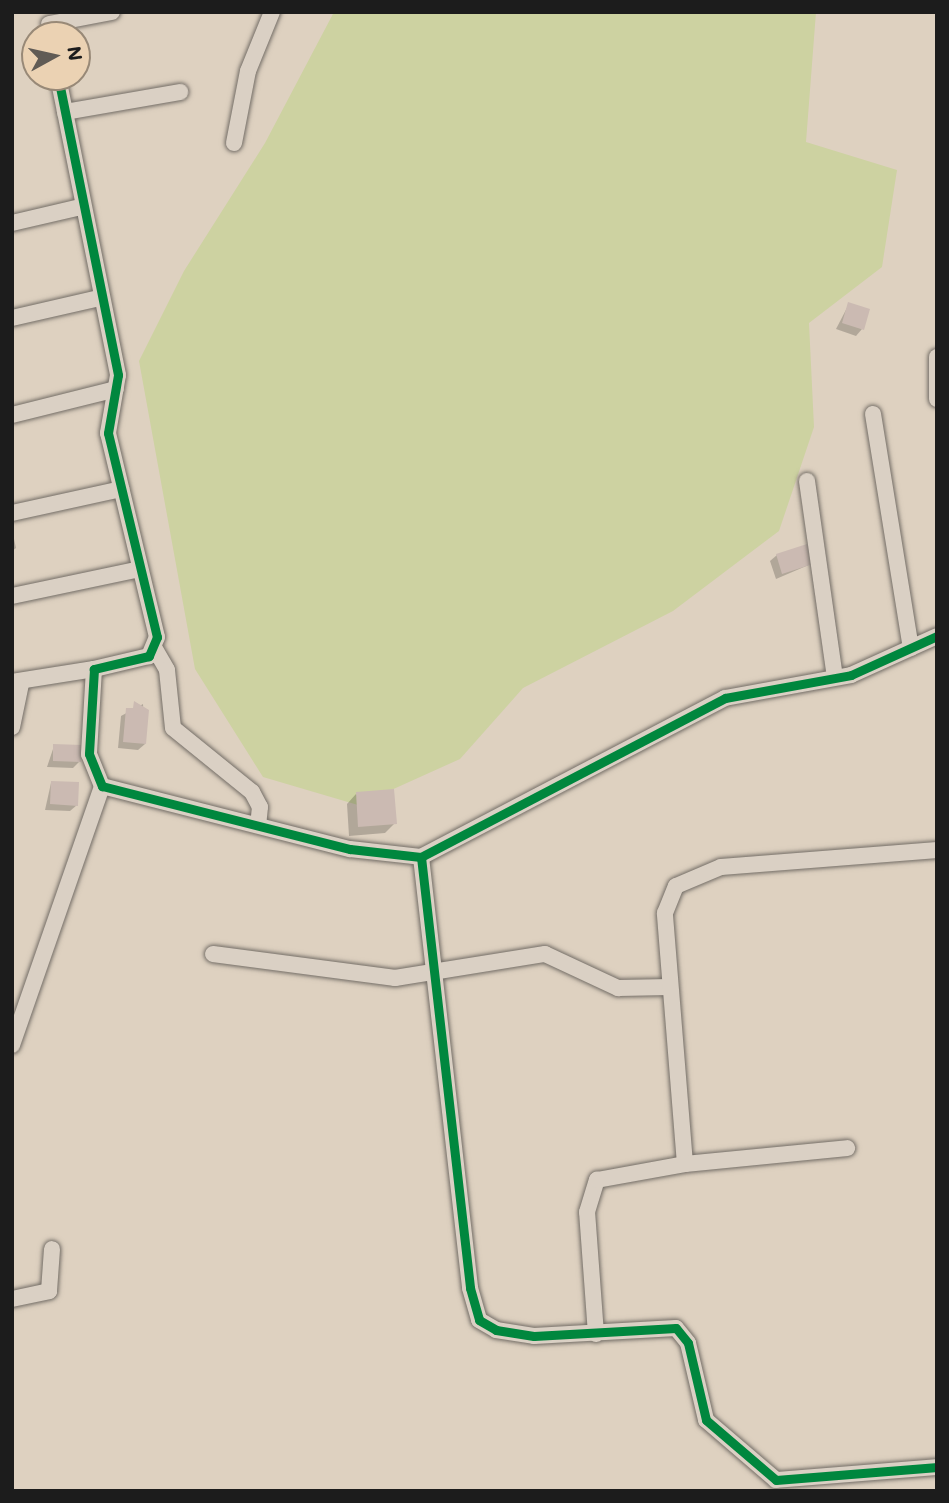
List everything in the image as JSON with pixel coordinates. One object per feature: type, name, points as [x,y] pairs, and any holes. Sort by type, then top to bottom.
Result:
[{"type":"street","points":[[65,21],[112,12]]},
{"type":"street","points":[[234,143],[248,71],[272,12]]},
{"type":"street","points":[[61,91],[116,389],[106,422],[140,569],[157,629],[155,649],[167,670],[173,728],[252,792],[260,807],[258,825]]},
{"type":"street","points":[[65,112],[180,92]]},
{"type":"street","points":[[12,223],[81,208]]},
{"type":"street","points":[[12,318],[100,298]]},
{"type":"street","points":[[937,357],[937,399]]},
{"type":"street","points":[[12,415],[116,389]]},
{"type":"street","points":[[873,414],[911,648]]},
{"type":"street","points":[[807,481],[835,677]]},
{"type":"street","points":[[12,513],[121,489]]},
{"type":"street","points":[[12,596],[140,569]]},
{"type":"street","points":[[102,786],[350,849],[421,857],[725,698],[835,677],[937,636]]},
{"type":"street","points":[[12,727],[17,683],[144,659],[155,649]]},
{"type":"street","points":[[12,1045],[102,786],[89,754],[94,669]]},
{"type":"street","points":[[685,1164],[665,913],[676,886],[689,877],[721,867],[937,850]]},
{"type":"street","points":[[421,857],[474,1310],[486,1326],[510,1334],[596,1334],[667,1327],[682,1332],[706,1420],[782,1486],[937,1467]]},
{"type":"street","points":[[213,954],[395,978],[434,974],[545,954],[618,988],[670,987]]},
{"type":"street","points":[[596,1334],[587,1212],[592,1187],[607,1176],[685,1164],[847,1148]]},
{"type":"street","points":[[12,1299],[49,1292],[51,1249]]},
{"type":"green space","points":[[334,12],[816,12],[806,142],[897,170],[882,267],[809,323],[814,427],[779,531],[673,611],[523,688],[460,759],[358,805],[263,777],[195,669],[139,361],[184,271],[265,143]]},
{"type":"building","points":[[848,302],[870,309],[864,330],[842,323]]},
{"type":"building","points":[[807,544],[813,564],[782,574],[776,554]]},
{"type":"building","points":[[134,701],[149,710],[146,744],[123,742],[126,708],[133,708]]},
{"type":"building","points":[[53,744],[82,745],[81,762],[53,761]]},
{"type":"building","points":[[51,781],[79,782],[78,806],[50,804]]},
{"type":"building","points":[[394,789],[397,824],[358,827],[356,792]]},
{"type":"cycle path","points":[[61,91],[118,375],[108,433],[157,637],[149,656],[94,669],[89,754],[102,786],[350,849],[421,857],[725,698],[851,675],[937,636]]},
{"type":"cycle path","points":[[421,857],[470,1288],[479,1320],[496,1330],[534,1336],[676,1328],[688,1343],[706,1420],[776,1480],[937,1467]]}]
